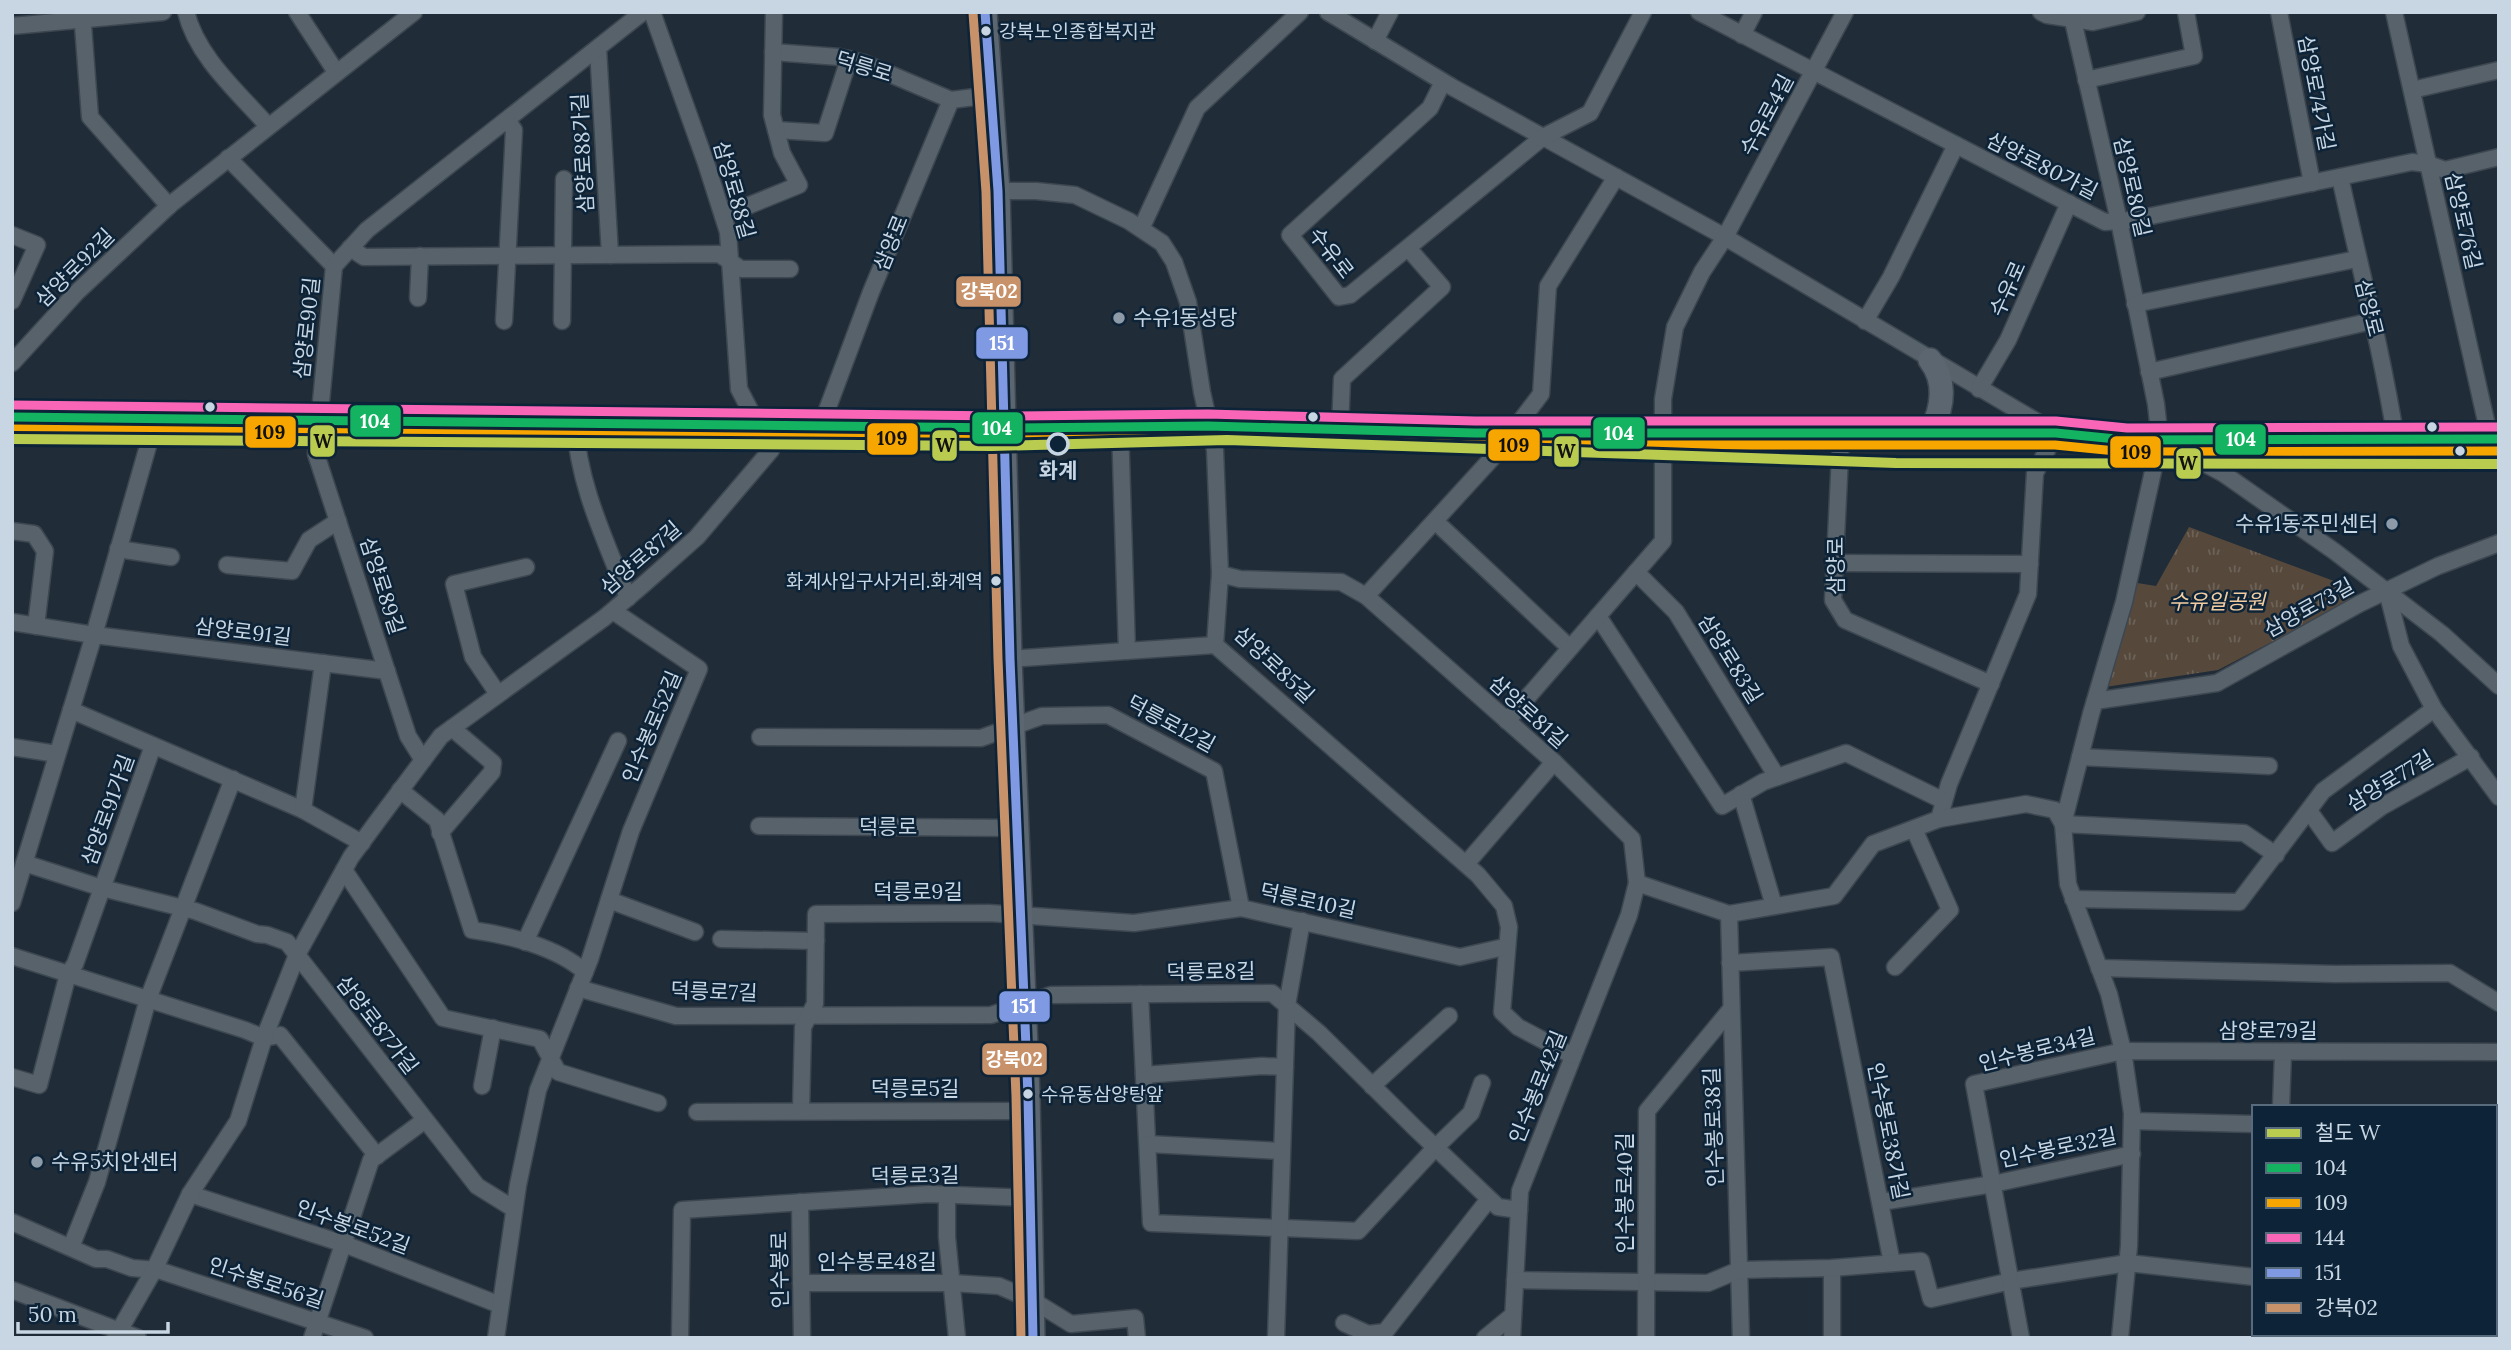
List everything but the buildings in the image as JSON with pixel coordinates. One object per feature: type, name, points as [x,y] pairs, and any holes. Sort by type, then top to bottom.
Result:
[{"type":"main road","points":[[985,12],[998,191],[1010,659],[1028,1111],[1033,1338]]},
{"type":"main road","points":[[1930,360],[1937,369],[1942,394],[1937,420],[1930,434]]},
{"type":"main road","points":[[12,417],[1004,428],[1208,426],[1510,433],[2056,433],[2160,440],[2495,439]]},
{"type":"street","points":[[12,26],[82,17],[163,12]]},
{"type":"street","points":[[186,12],[189,25],[212,64],[268,126]]},
{"type":"street","points":[[297,12],[336,72]]},
{"type":"street","name":"삼양로92길","points":[[12,363],[76,293],[169,206],[414,12]]},
{"type":"street","points":[[334,266],[367,230],[643,12]]},
{"type":"street","name":"삼양로88길","points":[[652,12],[728,232],[739,389],[756,425]]},
{"type":"street","points":[[723,216],[799,185],[782,153],[772,115],[775,12]]},
{"type":"street","points":[[1141,229],[1197,108],[1300,12]]},
{"type":"street","points":[[1328,12],[1443,82],[1725,237],[2056,433],[2035,473],[2028,594],[1949,784],[1939,819]]},
{"type":"street","points":[[1375,41],[1390,12]]},
{"type":"street","name":"수유로","points":[[1443,82],[1430,108],[1290,235],[1339,297],[1350,295],[1543,137],[1590,113],[1643,12]]},
{"type":"street","name":"삼양로80가길","points":[[1699,12],[2105,222],[2132,220],[2412,162],[2445,170],[2499,157]]},
{"type":"street","points":[[1742,35],[1754,12]]},
{"type":"street","name":"수유로4길","points":[[1725,237],[1845,12]]},
{"type":"street","points":[[2041,12],[2093,22],[2137,12]]},
{"type":"street","points":[[2086,80],[2194,56],[2186,12]]},
{"type":"street","name":"삼양로74가길","points":[[2279,12],[2312,183]]},
{"type":"street","name":"삼양로76길","points":[[2394,12],[2495,439]]},
{"type":"street","name":"삼양로80길","points":[[2072,16],[2119,221],[2160,440]]},
{"type":"street","points":[[82,17],[90,117],[169,206]]},
{"type":"street","name":"삼양로88가길","points":[[598,48],[610,255]]},
{"type":"street","name":"덕릉로","points":[[773,52],[849,59],[864,63],[951,100]]},
{"type":"street","points":[[776,130],[825,133],[849,59]]},
{"type":"street","points":[[2412,90],[2499,70]]},
{"type":"street","points":[[951,100],[990,95]]},
{"type":"street","name":"삼양로","points":[[821,426],[871,292],[951,100]]},
{"type":"street","points":[[504,321],[514,130],[507,120]]},
{"type":"street","points":[[1865,321],[1891,277],[1956,145]]},
{"type":"street","name":"삼양로90길","points":[[228,158],[334,266],[318,420]]},
{"type":"street","points":[[1366,596],[1494,456],[1541,394],[1548,286],[1616,177]]},
{"type":"street","name":"삼양로","points":[[2340,177],[2396,440]]},
{"type":"street","name":"삼양로88가길","points":[[562,321],[564,179]]},
{"type":"street","points":[[998,191],[1075,195],[1141,229],[1162,243],[1174,262],[1188,302],[1208,426]]},
{"type":"street","name":"수유로","points":[[1979,389],[2008,340],[2070,203]]},
{"type":"street","name":"삼양로92길","points":[[12,235],[37,245],[12,301]]},
{"type":"street","points":[[1507,721],[1663,541],[1663,399],[1675,327],[1702,272],[1725,237]]},
{"type":"street","points":[[350,248],[364,257],[719,254],[741,269],[790,268]]},
{"type":"street","points":[[1340,429],[1342,379],[1442,287],[1408,248]]},
{"type":"street","points":[[418,298],[420,256]]},
{"type":"street","points":[[2136,304],[2357,259]]},
{"type":"street","points":[[2149,372],[2372,321]]},
{"type":"street","points":[[12,903],[94,635],[156,418]]},
{"type":"street","name":"삼양로89길","points":[[318,420],[316,454],[408,736],[423,760]]},
{"type":"street","points":[[575,423],[576,450],[583,482],[628,598]]},
{"type":"street","name":"삼양로87길","points":[[264,1038],[297,955],[344,870],[441,736],[613,611],[697,537],[771,450],[756,425]]},
{"type":"street","points":[[1120,426],[1127,652]]},
{"type":"street","name":"삼양로85길","points":[[1208,426],[1215,450],[1220,575],[1216,645],[1466,863],[1504,906],[1509,927],[1502,1012],[1518,1027],[1573,1056]]},
{"type":"street","name":"삼양로","points":[[1841,435],[1833,600],[1844,620],[1991,684]]},
{"type":"street","points":[[2123,1051],[2109,994],[2068,884],[2063,824],[2124,602],[2160,440],[2224,474],[2387,591],[2442,634],[2499,686]]},
{"type":"street","points":[[227,565],[292,571],[309,540],[338,521]]},
{"type":"street","points":[[1435,521],[1570,648]]},
{"type":"street","points":[[12,531],[34,534],[45,551],[36,626]]},
{"type":"street","name":"삼양로73길","points":[[2095,701],[2217,683],[2359,604],[2438,566],[2499,542]]},
{"type":"street","points":[[118,549],[171,557]]},
{"type":"street","points":[[1835,563],[2030,564]]},
{"type":"street","points":[[498,694],[474,657],[454,584],[526,567]]},
{"type":"street","name":"삼양로83길","points":[[1636,572],[1676,612],[1777,777]]},
{"type":"street","name":"삼양로81길","points":[[1220,575],[1240,579],[1341,582],[1366,596],[1554,762],[1632,839],[1637,883]]},
{"type":"street","name":"삼양로77길","points":[[2387,591],[2401,646],[2434,709],[2499,797]]},
{"type":"street","name":"인수봉로52길","points":[[496,1338],[514,1209],[538,1090],[585,972],[631,831],[699,669],[613,611]]},
{"type":"street","points":[[1598,616],[1722,806],[1763,782],[1846,753],[1944,801]]},
{"type":"street","name":"삼양로91길","points":[[12,622],[94,635],[387,671]]},
{"type":"street","points":[[1010,659],[1216,645]]},
{"type":"street","points":[[303,810],[323,663]]},
{"type":"street","points":[[2073,899],[2239,902],[2323,792],[2434,709]]},
{"type":"street","name":"삼양로91가길","points":[[71,710],[303,810],[362,843]]},
{"type":"street","name":"덕릉로12길","points":[[1013,727],[1042,716],[1108,715],[1214,771],[1241,908]]},
{"type":"street","points":[[760,737],[981,738],[1013,727]]},
{"type":"street","points":[[440,833],[492,772],[493,763],[452,728]]},
{"type":"street","points":[[525,942],[618,741]]},
{"type":"street","name":"삼양로91가길","points":[[12,1077],[39,1085],[68,974],[75,964],[153,746]]},
{"type":"street","points":[[12,747],[57,754]]},
{"type":"street","points":[[2080,757],[2269,766]]},
{"type":"street","name":"삼양로77길","points":[[2309,811],[2332,843],[2381,807],[2471,757]]},
{"type":"street","points":[[1466,863],[1554,762]]},
{"type":"street","points":[[71,1247],[97,1182],[148,999],[233,779]]},
{"type":"street","points":[[400,790],[437,820],[472,930],[509,935],[574,963],[585,972]]},
{"type":"street","points":[[1741,794],[1774,906]]},
{"type":"street","points":[[1637,883],[1729,914],[1834,896],[1873,844],[1939,819],[2026,804],[2054,810],[2063,824]]},
{"type":"street","points":[[2063,824],[2244,833],[2276,855]]},
{"type":"street","name":"덕릉로","points":[[759,826],[1017,828]]},
{"type":"street","points":[[1895,967],[1950,910],[1914,829]]},
{"type":"street","points":[[24,863],[267,935],[287,942],[297,955]]},
{"type":"street","points":[[344,870],[443,1018],[540,1039],[558,1072],[657,1103]]},
{"type":"street","name":"인수봉로42길","points":[[1512,1338],[1520,1191],[1629,915],[1637,883]]},
{"type":"street","points":[[609,900],[695,932]]},
{"type":"street","name":"덕릉로10길","points":[[1020,916],[1135,923],[1241,908],[1460,957],[1500,948]]},
{"type":"street","name":"덕릉로9길","points":[[816,940],[816,914],[989,913],[1020,916]]},
{"type":"street","name":"인수봉로38길","points":[[1729,914],[1741,1338]]},
{"type":"street","points":[[1276,1338],[1287,1006],[1302,921]]},
{"type":"street","points":[[722,940],[816,940],[815,1004],[803,1027],[801,1111]]},
{"type":"street","name":"삼양로87가길","points":[[297,955],[477,1186],[514,1209]]},
{"type":"street","points":[[12,956],[264,1038],[280,1035],[377,1156]]},
{"type":"street","name":"인수봉로38가길","points":[[1730,963],[1831,957],[1892,1263]]},
{"type":"street","points":[[2099,968],[2335,974],[2450,972],[2499,1003]]},
{"type":"street","name":"덕릉로7길","points":[[578,988],[676,1016],[990,1015],[1024,1004]]},
{"type":"street","name":"덕릉로8길","points":[[1024,1004],[1051,995],[1272,993],[1319,1032],[1498,1207],[1519,1210]]},
{"type":"street","name":"덕릉로8길","points":[[1140,994],[1151,1223],[1278,1229]]},
{"type":"street","name":"인수봉로40길","points":[[1646,1338],[1647,1111],[1731,1009]]},
{"type":"street","points":[[1372,1086],[1449,1016]]},
{"type":"street","points":[[482,1086],[493,1028]]},
{"type":"street","points":[[117,1334],[154,1270],[190,1194],[238,1121],[264,1038]]},
{"type":"street","name":"삼양로79길","points":[[2123,1051],[2499,1052]]},
{"type":"street","name":"인수봉로32길","points":[[2120,1338],[2128,1263],[2132,1154],[2132,1121],[2123,1051]]},
{"type":"street","name":"인수봉로34길","points":[[2021,1338],[1974,1084],[2123,1051]]},
{"type":"street","points":[[2281,1105],[2283,1053]]},
{"type":"street","points":[[1144,1074],[1284,1067]]},
{"type":"street","points":[[1278,1229],[1358,1231],[1471,1113],[1482,1083]]},
{"type":"street","name":"덕릉로5길","points":[[697,1112],[1028,1111]]},
{"type":"street","points":[[315,1330],[372,1160],[425,1120]]},
{"type":"street","points":[[2132,1121],[2252,1124]]},
{"type":"street","points":[[1148,1144],[1281,1151]]},
{"type":"street","name":"인수봉로32길","points":[[1993,1184],[2132,1154]]},
{"type":"street","points":[[1881,1202],[1993,1184]]},
{"type":"street","name":"인수봉로52길","points":[[190,1194],[344,1244],[500,1305]]},
{"type":"street","name":"덕릉로3길","points":[[680,1338],[682,1210],[947,1195],[1030,1198]]},
{"type":"street","name":"인수봉로48길","points":[[947,1195],[957,1338]]},
{"type":"street","points":[[1344,1323],[1368,1334],[1385,1332],[1489,1199]]},
{"type":"street","name":"인수봉로","points":[[800,1202],[802,1338]]},
{"type":"street","name":"인수봉로56길","points":[[12,1222],[96,1259],[107,1259],[132,1268],[154,1270],[315,1330],[365,1338]]},
{"type":"street","points":[[1739,1270],[1832,1268],[1921,1261],[1931,1299],[2011,1281],[2128,1263],[2252,1277]]},
{"type":"street","points":[[1832,1268],[1832,1338]]},
{"type":"street","name":"인수봉로40길","points":[[1515,1280],[1708,1283],[1739,1270]]},
{"type":"street","name":"인수봉로48길","points":[[802,1283],[952,1283]]},
{"type":"street","points":[[952,1283],[999,1286],[1032,1300],[1070,1324],[1135,1318],[1137,1338]]},
{"type":"street","points":[[12,1290],[117,1334],[138,1338]]},
{"type":"street","points":[[1485,1338],[1513,1315]]},
{"type":"green space","name":"수유일공원","points":[[2189,527],[2350,587],[2350,601],[2218,670],[2105,687],[2131,582],[2156,586]]},
{"type":"rail line","name":"W","points":[[12,439],[992,446],[1227,440],[1896,463],[2499,464]]},
{"type":"transit line","name":"151","points":[[985,12],[998,191],[1010,659],[1028,1096],[1033,1338]]},
{"type":"transit line","name":"강북02","points":[[973,13],[986,192],[998,659],[1016,1096],[1021,1338]]},
{"type":"transit line","name":"144","points":[[12,405],[1004,416],[1208,414],[1475,421],[2056,421],[2127,428],[2499,427]]},
{"type":"transit line","name":"104","points":[[12,417],[1004,428],[1208,426],[1475,433],[2056,433],[2126,440],[2499,439]]},
{"type":"transit line","name":"109","points":[[12,429],[1004,440],[1208,438],[1475,445],[2055,445],[2126,452],[2499,451]]},
{"type":"place","name":"강북노인종합복지관","points":[[986,31]]},
{"type":"place","name":"수유1동성당","points":[[1119,318]]},
{"type":"place","name":"화계","points":[[1058,444]]},
{"type":"place","name":"수유1동주민센터","points":[[2392,524]]},
{"type":"place","name":"화계사입구사거리.화계역","points":[[996,581]]},
{"type":"place","name":"수유동삼양탕앞","points":[[1028,1094]]},
{"type":"place","name":"수유5치안센터","points":[[37,1162]]}]
